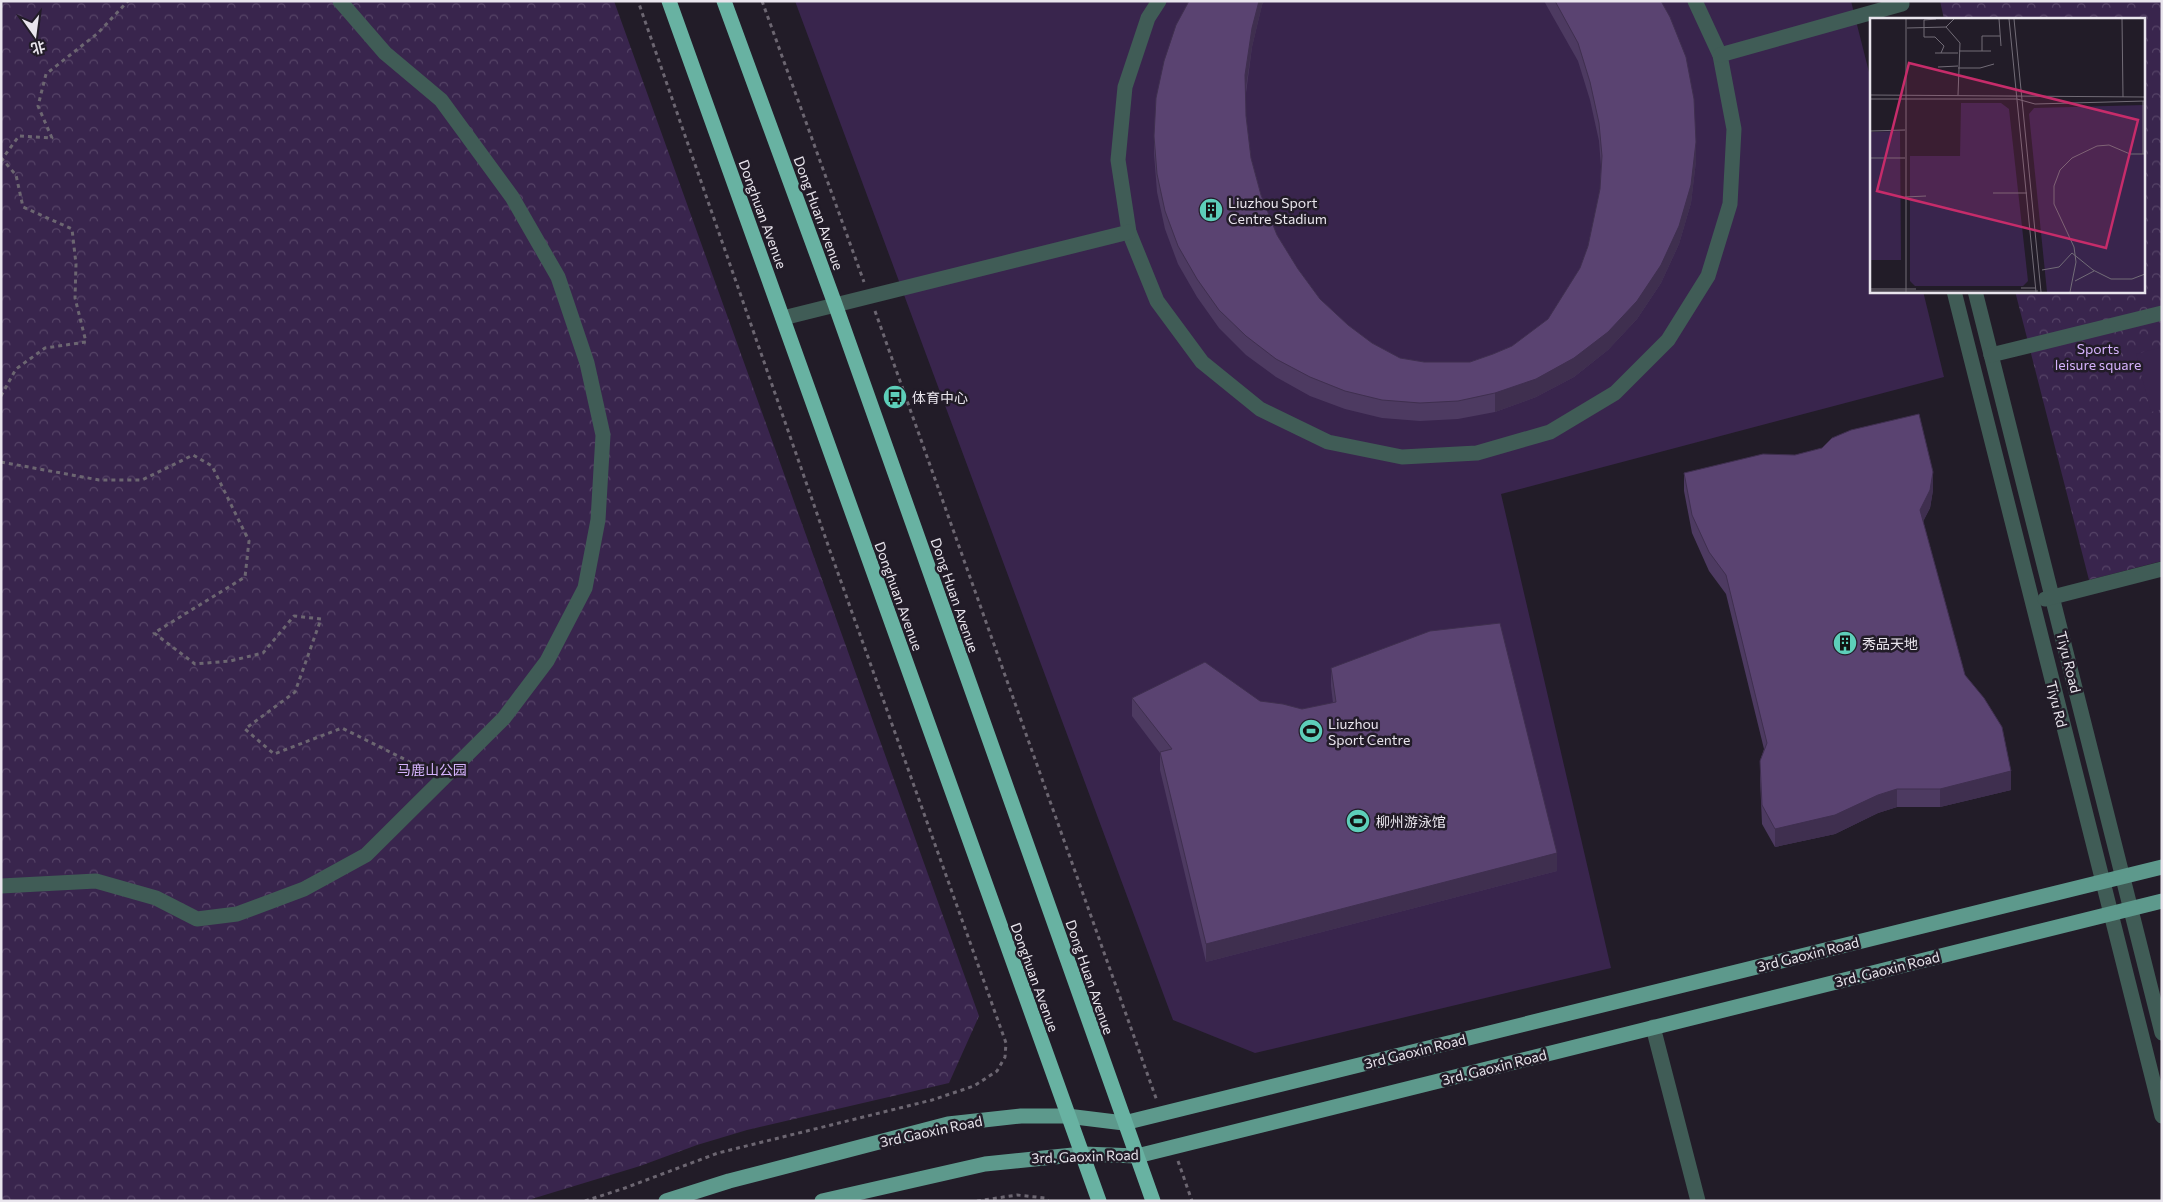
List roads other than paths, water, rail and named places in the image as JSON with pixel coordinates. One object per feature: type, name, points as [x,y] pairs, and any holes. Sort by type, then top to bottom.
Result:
[{"type":"highway","name":"Donghuan Avenue","points":[[669,1],[1099,1201]]},
{"type":"highway","name":"Dong Huan Avenue","points":[[724,1],[835,304],[1153,1201]]},
{"type":"main road","name":"3rd Gaoxin Road","points":[[666,1201],[738,1179],[948,1124],[1021,1116],[1067,1116],[1124,1123],[2162,868]]},
{"type":"main road","name":"3rd. Gaoxin Road","points":[[822,1201],[984,1164],[1082,1154],[1136,1156],[2162,901]]},
{"type":"street","points":[[1,886],[96,881],[156,898],[197,919],[237,914],[304,888],[366,855],[504,718],[547,661],[586,588],[598,520],[603,435],[587,363],[558,277],[512,197],[441,100],[385,53],[340,1]]},
{"type":"street","points":[[1159,1],[1148,18],[1125,87],[1118,160],[1128,232],[1157,301],[1202,362],[1260,410],[1328,442],[1402,457],[1477,453],[1550,432],[1615,393],[1668,340],[1708,276],[1730,204],[1734,129],[1720,55],[1694,1]]},
{"type":"street","points":[[1720,55],[1883,10],[1903,8]]},
{"type":"street","points":[[783,318],[869,295],[1128,232]]},
{"type":"street","name":"Tiyu Rd","points":[[1954,292],[2162,1116]]},
{"type":"street","name":"Tiyu Road","points":[[1975,292],[2162,1033]]},
{"type":"street","points":[[1991,355],[2162,312]]},
{"type":"street","points":[[2032,602],[2162,569]]},
{"type":"street","points":[[1653,1027],[1698,1201]]},
{"type":"place","name":"Liuzhou Sport Centre Stadium","points":[[1211,210]]},
{"type":"place","name":"体育中心","points":[[895,397]]},
{"type":"place","name":"秀品天地","points":[[1845,643]]},
{"type":"place","name":"Liuzhou Sport Centre","points":[[1311,731]]},
{"type":"place","name":"柳州游泳馆","points":[[1358,821]]},
{"type":"park label","name":"Sports leisure square","points":[[2098,356]]},
{"type":"park label","name":"马鹿山公园","points":[[432,769]]}]
